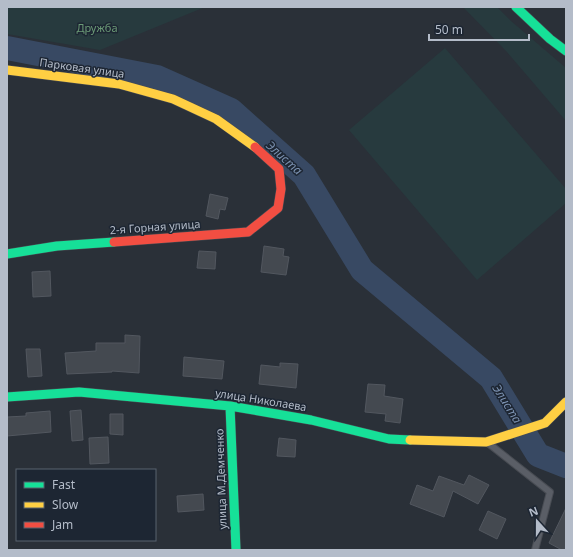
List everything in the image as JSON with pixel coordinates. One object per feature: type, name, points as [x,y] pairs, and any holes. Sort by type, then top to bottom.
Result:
[{"type":"street","points":[[516,7],[550,39],[566,51]]},
{"type":"street","name":"Парковая улица","points":[[7,70],[119,84],[173,99],[216,119],[261,152],[279,169],[281,189]]},
{"type":"street","name":"2-я Горная улица","points":[[7,254],[57,246],[248,232],[278,208],[281,189]]},
{"type":"street","name":"улица Николаева","points":[[7,397],[79,392],[230,406],[311,420],[389,438],[486,442],[545,423],[566,402]]},
{"type":"street","name":"улица М.Демченко","points":[[230,406],[236,550]]},
{"type":"lane","points":[[486,442],[550,492],[535,550]]},
{"type":"green space","name":"Дружба","points":[[7,7],[205,7],[100,50],[7,34]]},
{"type":"green space","points":[[463,7],[497,7],[511,21],[566,68],[566,121],[507,52]]},
{"type":"green space","points":[[445,48],[566,189],[566,203],[477,280],[349,130]]},
{"type":"building","points":[[210,194],[228,198],[225,210],[220,209],[218,219],[206,216]]},
{"type":"building","points":[[264,246],[284,249],[283,256],[289,257],[286,275],[261,272]]},
{"type":"building","points":[[199,251],[216,252],[215,269],[197,268]]},
{"type":"building","points":[[50,271],[51,296],[33,297],[32,272]]},
{"type":"building","points":[[125,335],[140,336],[139,373],[112,371],[67,374],[65,353],[96,351],[96,343],[125,343]]},
{"type":"building","points":[[26,349],[40,349],[42,376],[28,377]]},
{"type":"building","points":[[184,357],[224,361],[222,379],[183,376]]},
{"type":"building","points":[[280,363],[298,364],[296,388],[259,384],[261,365],[280,367]]},
{"type":"building","points":[[368,384],[385,385],[384,396],[403,399],[400,423],[385,421],[386,414],[365,412]]},
{"type":"building","points":[[81,410],[83,440],[72,441],[70,411]]},
{"type":"building","points":[[50,411],[51,432],[7,436],[7,417],[26,416],[26,413]]},
{"type":"building","points":[[110,414],[123,414],[123,435],[110,434]]},
{"type":"building","points":[[108,437],[109,463],[90,464],[89,438]]},
{"type":"building","points":[[279,438],[296,440],[295,457],[277,456]]},
{"type":"building","points":[[469,475],[489,485],[478,504],[453,491],[444,517],[410,504],[417,485],[433,491],[439,476],[464,485]]},
{"type":"building","points":[[203,494],[204,510],[178,512],[177,496]]},
{"type":"building","points":[[566,508],[566,550],[562,550],[549,543]]},
{"type":"building","points":[[488,511],[506,519],[497,539],[479,530]]},
{"type":"waterway","name":"Элиста","points":[[7,48],[157,77],[231,110],[304,175],[362,270],[491,378],[538,455],[566,466]]},
{"type":"traffic: fast","points":[[516,7],[550,39],[566,51]]},
{"type":"traffic: fast","points":[[7,254],[57,246],[114,242]]},
{"type":"traffic: fast","points":[[7,397],[79,392],[230,406],[311,420],[389,439],[410,440]]},
{"type":"traffic: fast","points":[[230,406],[236,550]]},
{"type":"traffic: slow","points":[[7,70],[119,84],[173,99],[216,119],[255,147]]},
{"type":"traffic: slow","points":[[410,440],[486,442],[545,423],[566,402]]},
{"type":"traffic: jam","points":[[114,242],[248,232],[278,208],[281,189],[279,169],[255,147]]}]
